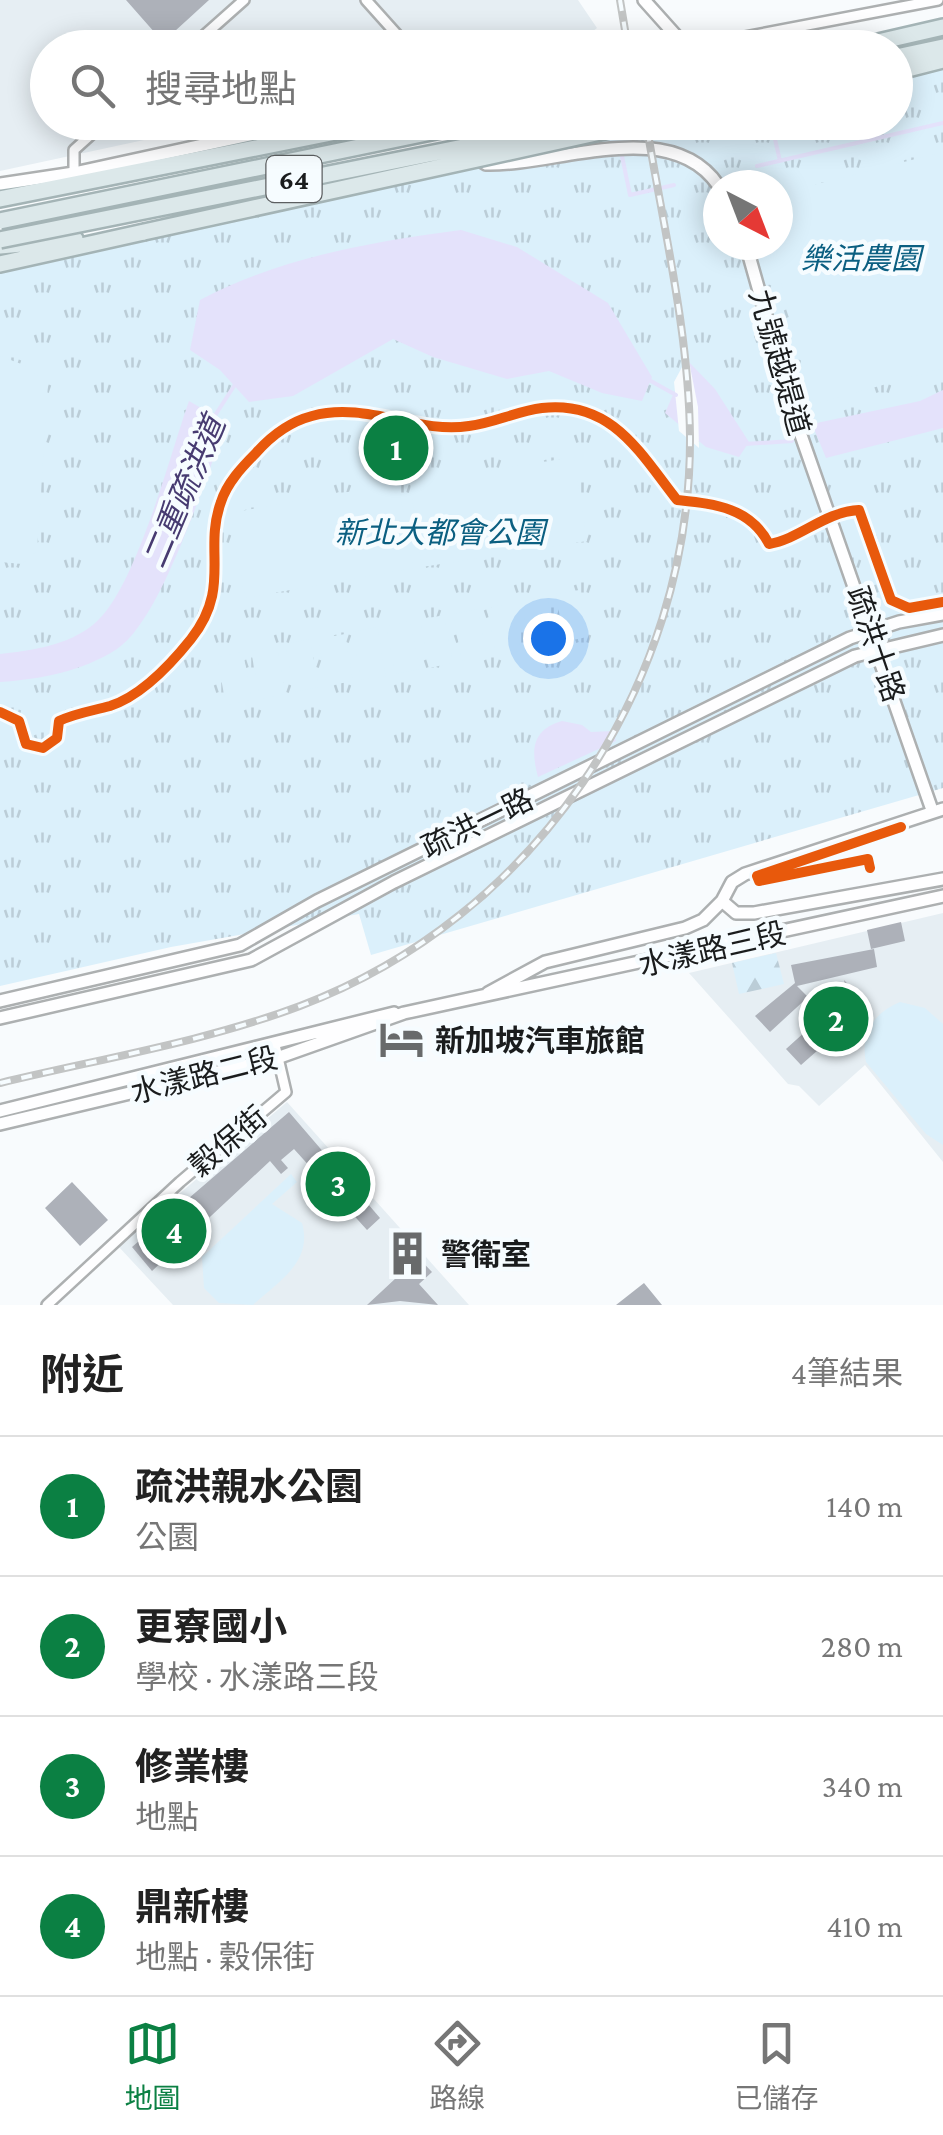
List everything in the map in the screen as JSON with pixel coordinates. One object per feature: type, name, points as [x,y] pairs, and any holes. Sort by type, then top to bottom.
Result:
[{"type":"highway","points":[[913,34],[943,27]]},
{"type":"highway","points":[[913,54],[943,46]]},
{"type":"highway","points":[[913,68],[943,60]]},
{"type":"highway","points":[[0,197],[293,140]]},
{"type":"highway","name":"64","points":[[0,221],[390,140]]},
{"type":"highway","name":"64","points":[[0,244],[501,140]]},
{"type":"highway","points":[[0,264],[564,140]]},
{"type":"highway","points":[[0,244],[144,232]]},
{"type":"street","points":[[210,30],[244,0]]},
{"type":"street","points":[[366,0],[392,30]]},
{"type":"street","points":[[644,0],[671,30]]},
{"type":"street","points":[[781,30],[938,0]]},
{"type":"street","points":[[74,173],[74,150],[85,140]]},
{"type":"street","points":[[0,184],[74,173],[225,140]]},
{"type":"street","points":[[469,140],[473,154],[486,164],[637,145],[708,170]]},
{"type":"street","points":[[0,197],[74,173]]},
{"type":"street","name":"九號越堤道","points":[[751,260],[816,478]]},
{"type":"street","name":"疏洪十路","points":[[816,478],[937,810]]},
{"type":"street","name":"疏洪一路","points":[[0,1000],[240,945],[318,901],[873,630],[943,614]]},
{"type":"street","name":"疏洪一路","points":[[0,1018],[251,960],[394,882],[878,647],[943,634]]},
{"type":"street","points":[[480,998],[545,962],[685,928],[703,920],[722,901],[732,882],[745,874],[937,810]]},
{"type":"street","points":[[722,901],[736,913],[754,913],[943,879]]},
{"type":"street","name":"水漾路三段","points":[[480,998],[943,896]]},
{"type":"street","name":"水漾路二段","points":[[0,1124],[276,1052],[404,1014],[480,998]]},
{"type":"street","name":"水漾路二段","points":[[0,1111],[276,1052]]},
{"type":"street","name":"穀保街","points":[[47,1305],[180,1182],[286,1092],[276,1052]]},
{"type":"shaded area","points":[[0,0],[578,0],[597,28],[30,30],[30,140],[144,140],[0,171]]},
{"type":"shaded area","points":[[943,913],[943,1162],[865,1065],[819,1106],[799,1086],[788,1084],[689,973]]},
{"type":"shaded area","points":[[287,1102],[469,1305],[173,1305],[118,1246]]},
{"type":"green space","name":"新北大都會公園","points":[[943,56],[943,788],[371,955],[359,914],[171,947],[0,986],[0,258],[552,140],[913,140],[913,62]]},
{"type":"green space","name":"樂活農園","points":[[943,152],[943,368],[812,405],[776,260],[793,260],[793,190]]},
{"type":"green space","points":[[0,356],[24,365],[48,384],[37,551],[22,564],[0,562]]},
{"type":"green space","points":[[574,457],[587,541],[422,567],[410,483]]},
{"type":"green space","points":[[398,483],[413,568],[245,598],[230,513]]},
{"type":"green space","points":[[579,590],[587,637],[564,642],[556,594]]},
{"type":"green space","points":[[547,596],[556,643],[530,648],[521,601]]},
{"type":"green space","points":[[512,603],[521,651],[496,656],[487,608]]},
{"type":"green space","points":[[478,609],[487,657],[462,661],[453,614]]},
{"type":"green space","points":[[444,615],[453,663],[429,668],[420,620]]},
{"type":"green space","points":[[410,621],[420,669],[395,674],[386,626]]},
{"type":"green space","points":[[377,627],[386,676],[361,680],[352,632]]},
{"type":"green space","points":[[345,634],[353,681],[327,686],[318,639]]},
{"type":"green space","points":[[310,639],[319,687],[294,692],[285,644]]},
{"type":"green space","points":[[277,646],[286,694],[260,699],[251,651]]},
{"type":"green space","points":[[243,652],[252,700],[226,705],[217,657]]},
{"type":"green space","points":[[776,953],[784,984],[739,994],[732,963]]},
{"type":"green space","points":[[900,1002],[925,1008],[943,1024],[943,1145],[926,1134],[866,1062],[865,1042],[871,1025]]},
{"type":"green space","points":[[291,1174],[297,1182],[272,1204],[302,1223],[303,1249],[298,1260],[253,1305],[219,1303],[204,1288],[202,1257]]},
{"type":"water","points":[[461,230],[517,247],[608,303],[652,377],[642,401],[602,393],[549,371],[507,379],[433,357],[393,339],[293,396],[249,402],[220,370],[190,350],[200,300],[231,285],[327,253]]},
{"type":"water","points":[[688,361],[715,389],[749,442],[739,457],[706,447],[665,413]]},
{"type":"water","points":[[943,390],[943,428],[826,458],[812,424],[920,401]]},
{"type":"water","points":[[189,401],[227,423],[181,545],[134,633],[117,649],[89,663],[60,673],[0,682],[0,654],[37,649],[73,637],[94,624],[109,607],[137,553]]},
{"type":"water","points":[[562,721],[582,725],[591,732],[613,731],[616,741],[538,777],[534,750],[539,736]]},
{"type":"pier","points":[[688,356],[698,407],[699,448],[679,431],[674,382]]},
{"type":"building","points":[[126,0],[209,0],[176,30],[152,30]]},
{"type":"building","points":[[901,922],[905,941],[871,949],[867,930]]},
{"type":"building","points":[[874,949],[877,967],[797,986],[808,997],[770,1032],[755,1016],[795,983],[791,965]]},
{"type":"building","points":[[844,980],[868,1006],[801,1065],[786,1049],[847,994]]},
{"type":"building","points":[[289,1112],[380,1218],[367,1230],[294,1149],[281,1160],[288,1168],[281,1174],[270,1161],[152,1271],[132,1247]]},
{"type":"building","points":[[72,1182],[108,1220],[80,1246],[45,1208]]},
{"type":"building","points":[[407,1246],[432,1272],[419,1284],[438,1305],[400,1301],[367,1305],[411,1264],[400,1253]]},
{"type":"building","points":[[644,1283],[662,1305],[616,1305]]},
{"type":"waterway","points":[[913,130],[943,123]]},
{"type":"waterway","points":[[775,140],[780,161]]},
{"type":"waterway","points":[[757,166],[869,140]]},
{"type":"waterway","points":[[622,156],[630,195],[674,185]]},
{"type":"waterway","name":"二重疏洪道","points":[[649,380],[676,395]]},
{"type":"waterway","name":"二重疏洪道","points":[[214,417],[236,383]]},
{"type":"waterway","name":"二重疏洪道","points":[[745,444],[792,441]]},
{"type":"railway","points":[[620,0],[625,30]]},
{"type":"railway","points":[[0,1083],[264,1019],[384,966],[460,915],[526,853],[583,782],[629,703],[662,619],[683,529],[689,398],[674,279],[649,140]]},
{"type":"cycle path","points":[[0,712],[19,721],[26,744],[43,748],[57,738],[59,721],[122,701],[155,678],[191,639],[210,603],[216,520],[231,482],[281,430],[332,412],[449,427],[542,408],[587,412],[622,433],[677,500],[717,506],[741,515],[752,522],[769,544],[835,515],[859,510],[891,600],[909,608],[943,602]]},
{"type":"cycle path","points":[[870,868],[868,859],[759,881],[757,876],[901,827]]},
{"type":"place","name":"疏洪親水公園","points":[[396,448]]},
{"type":"place","name":"更寮國小","points":[[836,1019]]},
{"type":"place","name":"新加坡汽車旅館","points":[[402,1040]]},
{"type":"place","name":"修業樓","points":[[338,1184]]},
{"type":"place","name":"鼎新樓","points":[[174,1231]]},
{"type":"place","name":"警衛室","points":[[408,1254]]}]
